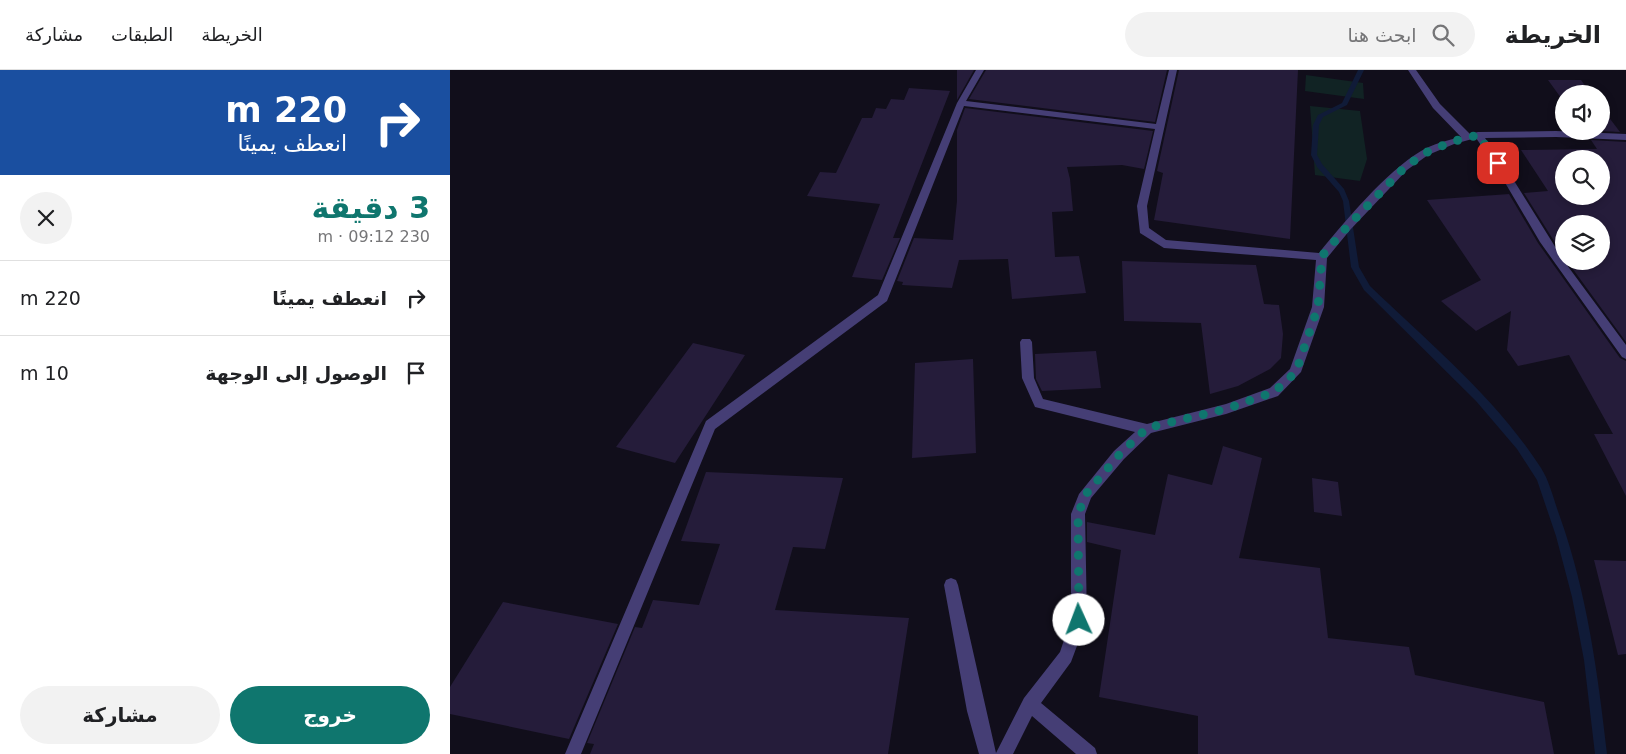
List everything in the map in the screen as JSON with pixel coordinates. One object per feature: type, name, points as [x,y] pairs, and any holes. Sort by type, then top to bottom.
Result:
[{"type":"street","points":[[573,754],[710,425],[883,298],[962,103],[980,70]]},
{"type":"street","points":[[1173,70],[1142,206],[1144,230],[1164,244],[1322,256]]},
{"type":"street","points":[[1412,70],[1445,119],[1467,137]]},
{"type":"street","points":[[962,103],[1160,127]]},
{"type":"street","points":[[1026,342],[1028,378],[1039,403],[1147,428],[1226,409],[1274,392],[1296,372],[1318,307],[1322,256],[1346,228],[1404,168],[1425,153],[1467,137],[1478,135],[1556,134],[1626,137]]},
{"type":"street","points":[[1478,135],[1498,163],[1544,240],[1626,354]]},
{"type":"street","points":[[1004,754],[1030,704],[1066,657],[1079,620],[1078,514],[1086,494],[1119,455],[1147,428]]},
{"type":"street","points":[[951,585],[987,754],[975,711],[951,585]]},
{"type":"street","points":[[1030,704],[1089,754]]},
{"type":"shaded area","points":[[1306,75],[1363,83],[1364,99],[1305,91]]},
{"type":"shaded area","points":[[1310,106],[1360,111],[1367,159],[1360,181],[1315,175]]},
{"type":"building","points":[[957,70],[974,70],[957,100]]},
{"type":"building","points":[[986,70],[1167,70],[1155,122],[969,99]]},
{"type":"building","points":[[1179,70],[1298,70],[1290,239],[1154,220],[1163,173],[1157,171]]},
{"type":"building","points":[[1548,80],[1581,80],[1585,85],[1555,85],[1555,90]]},
{"type":"building","points":[[909,88],[950,91],[893,238],[900,238],[882,280],[852,277],[880,204],[807,196],[820,172],[836,173],[862,118],[872,118],[876,108],[886,109],[891,99],[904,100]]},
{"type":"building","points":[[965,108],[1153,131],[1144,169],[1122,165],[1067,167],[1073,211],[1052,212],[1055,257],[1079,256],[1086,293],[1012,299],[1008,259],[959,260],[952,288],[902,285],[903,282],[897,281],[914,238],[953,240],[957,201],[957,130]]},
{"type":"building","points":[[1610,119],[1617,128],[1620,132],[1610,131]]},
{"type":"building","points":[[1591,140],[1626,142],[1626,342],[1574,270],[1610,270],[1610,215],[1555,215],[1555,243],[1524,193],[1548,191],[1521,150],[1597,149]]},
{"type":"building","points":[[1509,194],[1538,243],[1555,267],[1555,270],[1557,270],[1620,358],[1626,361],[1626,496],[1594,434],[1613,434],[1569,355],[1518,366],[1507,350],[1511,311],[1476,331],[1441,301],[1481,280],[1427,200]]},
{"type":"building","points":[[1122,261],[1256,265],[1264,304],[1279,305],[1283,334],[1281,358],[1270,369],[1238,386],[1210,394],[1201,323],[1124,321]]},
{"type":"building","points":[[693,343],[745,355],[675,463],[616,447]]},
{"type":"building","points":[[1096,351],[1101,388],[1042,391],[1036,379],[1035,354]]},
{"type":"building","points":[[973,359],[976,453],[912,458],[915,363]]},
{"type":"building","points":[[1223,446],[1262,458],[1239,558],[1320,568],[1328,638],[1409,647],[1415,675],[1544,702],[1554,754],[1198,754],[1198,716],[1099,697],[1121,550],[1087,542],[1087,522],[1155,535],[1168,474],[1212,485]]},
{"type":"building","points":[[706,472],[843,478],[825,549],[793,547],[775,610],[909,618],[888,754],[590,754],[594,744],[587,743],[635,627],[642,628],[653,600],[699,605],[720,544],[681,541]]},
{"type":"building","points":[[1312,478],[1338,482],[1342,516],[1314,512]]},
{"type":"building","points":[[1594,560],[1626,561],[1626,654],[1618,655]]},
{"type":"building","points":[[503,602],[618,624],[569,739],[450,714],[450,687]]},
{"type":"waterway","points":[[1361,70],[1345,104],[1320,116],[1316,125],[1314,155],[1319,165],[1342,191],[1346,201],[1355,267],[1367,288],[1480,398],[1520,446],[1542,479],[1561,536],[1578,597],[1594,691],[1601,754]]},
{"type":"route","points":[[1079,620],[1078,514],[1086,494],[1119,455],[1147,428],[1185,421],[1274,392],[1296,372],[1318,307],[1322,256],[1346,228],[1404,168],[1425,153],[1451,142],[1478,135],[1498,163]]}]
